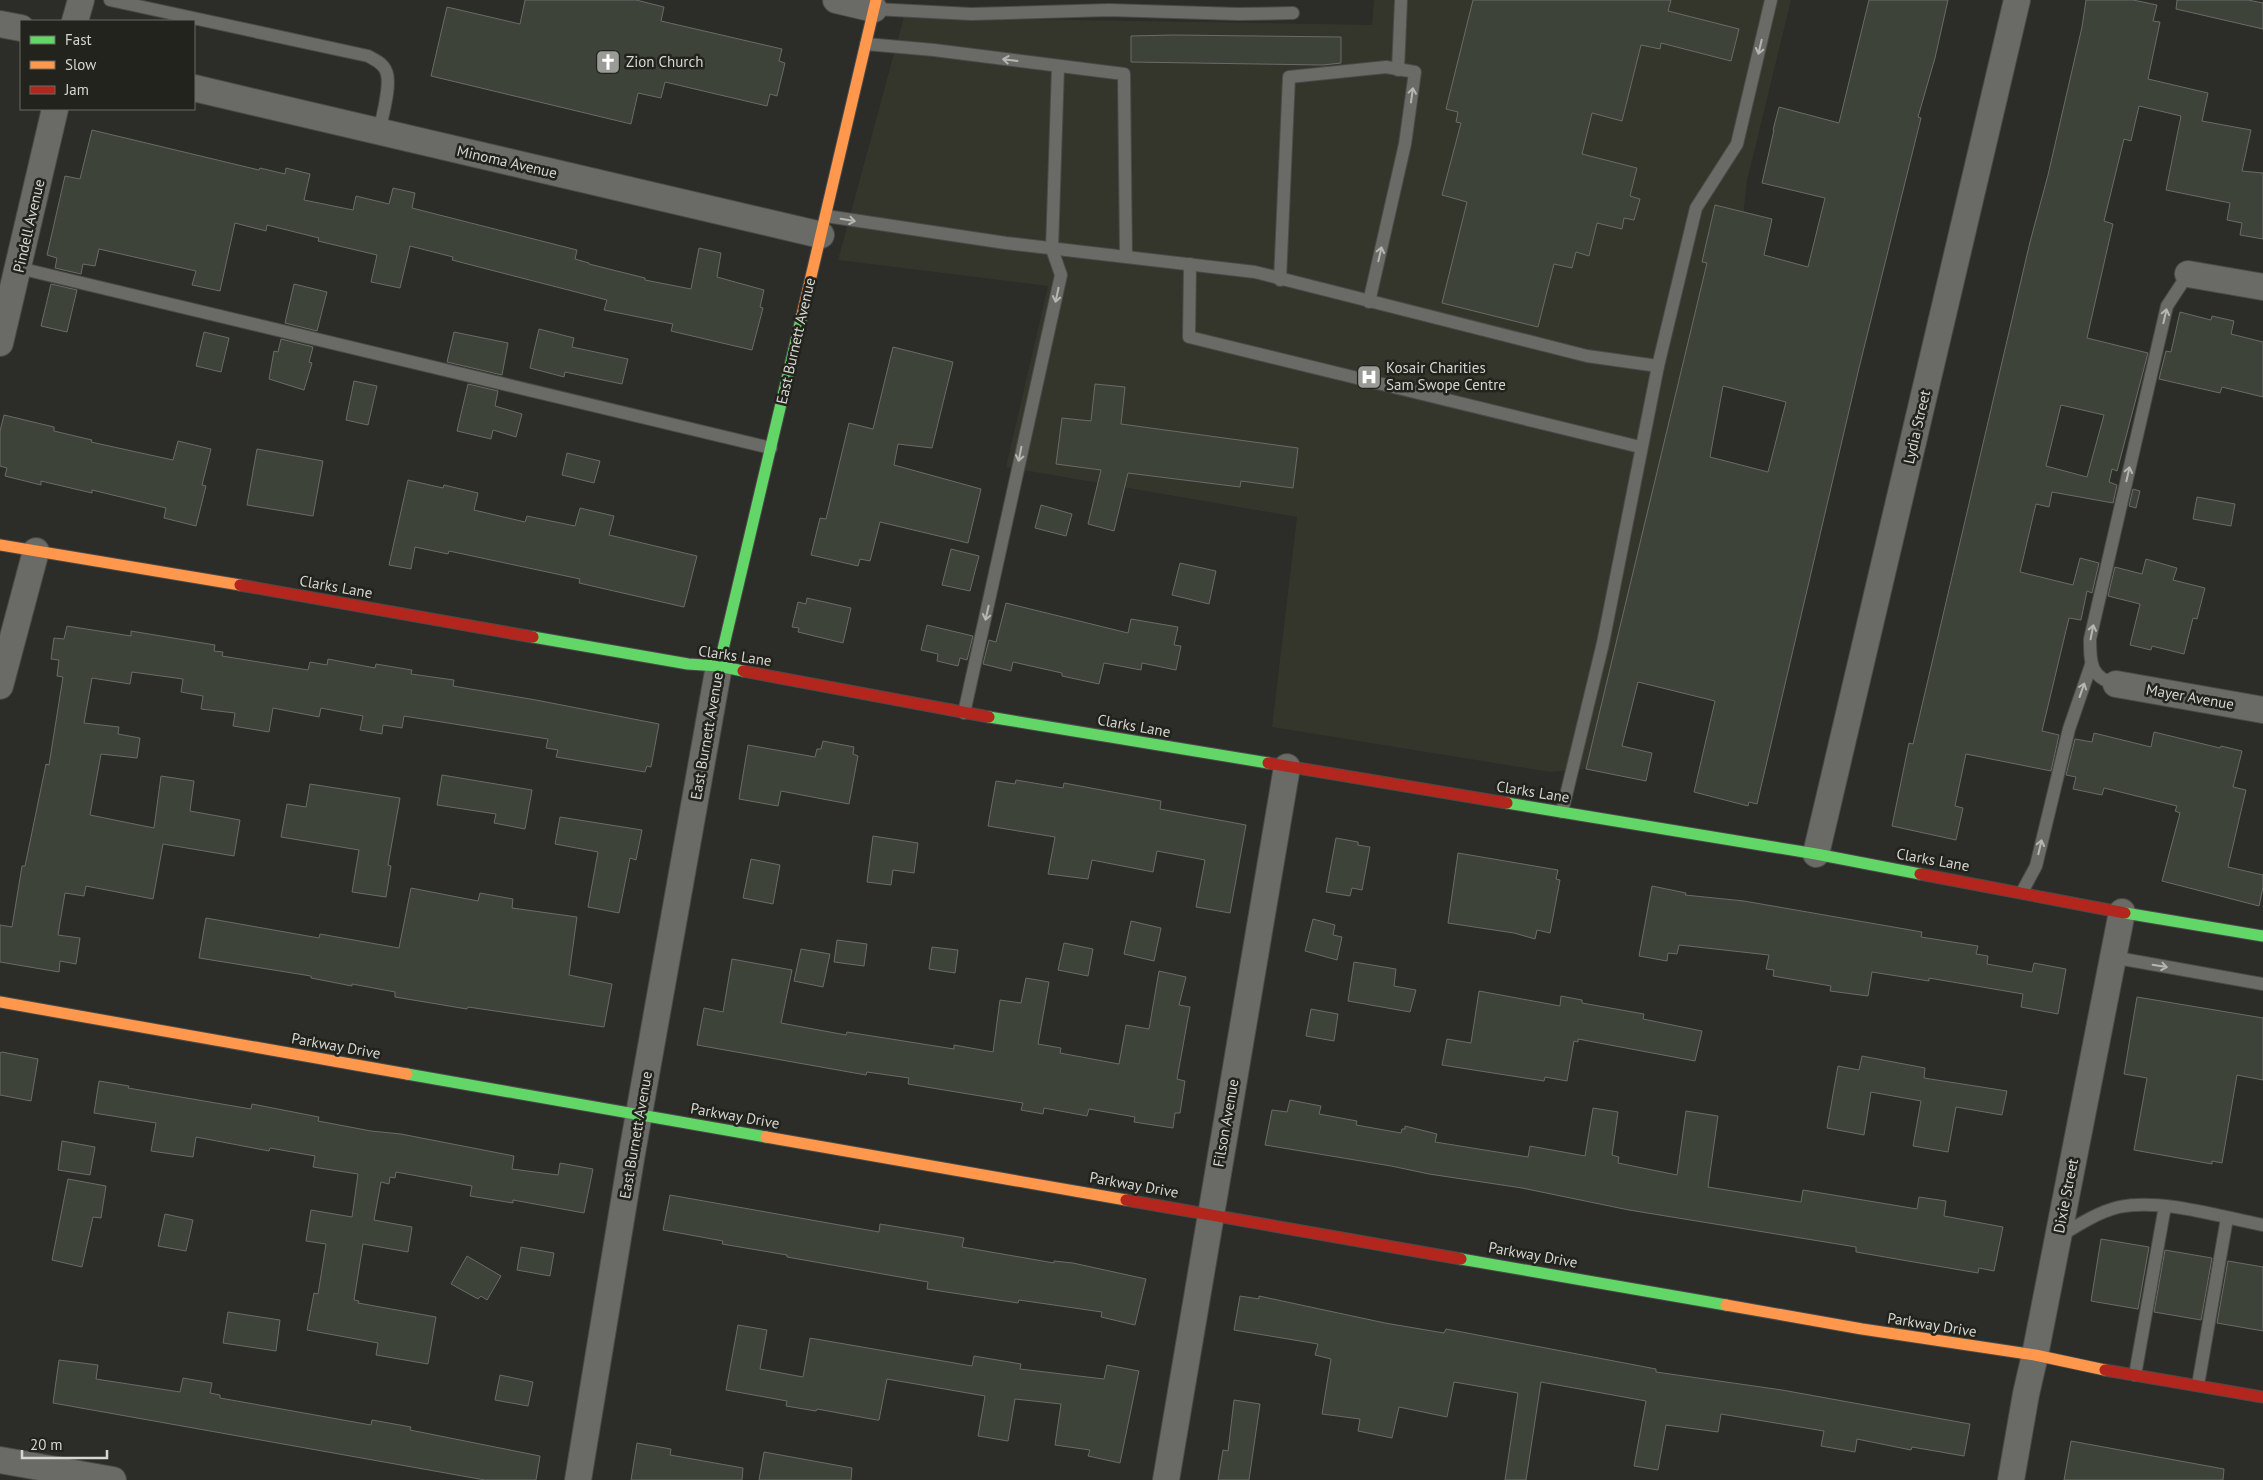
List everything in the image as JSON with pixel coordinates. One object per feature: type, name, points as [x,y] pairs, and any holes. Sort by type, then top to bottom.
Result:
[{"type":"street","points":[[75,20],[81,0]]},
{"type":"street","points":[[836,0],[875,4]]},
{"type":"street","name":"Lydia Street","points":[[1816,854],[2017,0]]},
{"type":"street","name":"East Burnett Avenue","points":[[578,1480],[719,666],[875,4]]},
{"type":"street","points":[[0,24],[20,28]]},
{"type":"street","name":"Minoma Avenue","points":[[195,88],[379,132],[823,225]]},
{"type":"street","name":"Pindell Avenue","points":[[0,343],[55,110]]},
{"type":"street","points":[[2188,274],[2263,287]]},
{"type":"street","name":"Clarks Lane","points":[[0,545],[688,664],[719,666],[964,713],[1816,854],[2122,912],[2263,936]]},
{"type":"street","points":[[0,686],[36,551]]},
{"type":"street","name":"Mayer Avenue","points":[[2116,684],[2263,710]]},
{"type":"street","name":"Filson Avenue","points":[[1166,1480],[1287,767]]},
{"type":"street","name":"Dixie Street","points":[[2011,1480],[2026,1394],[2122,912]]},
{"type":"street","name":"Parkway Drive","points":[[0,1002],[1211,1213],[1862,1329],[2035,1355],[2135,1375],[2263,1396]]},
{"type":"street","points":[[0,1460],[112,1480]]},
{"type":"lane","points":[[110,0],[368,56],[378,61],[386,69],[388,79],[379,132]]},
{"type":"lane","points":[[1401,0],[1404,71]]},
{"type":"lane","points":[[1562,812],[1603,643],[1640,447],[1696,208],[1737,144],[1771,0]]},
{"type":"lane","points":[[875,4],[971,14],[1109,10],[1238,14],[1293,13]]},
{"type":"lane","points":[[866,44],[934,50],[1124,74],[1126,256]]},
{"type":"lane","points":[[964,713],[1061,275],[1052,248],[1058,67]]},
{"type":"lane","points":[[1280,280],[1289,77],[1386,67],[1415,72],[1404,144],[1369,302]]},
{"type":"lane","points":[[823,225],[871,224],[1255,272],[1280,280],[1588,356],[1658,366]]},
{"type":"lane","points":[[1190,264],[1189,336],[1640,447]]},
{"type":"lane","points":[[19,268],[771,448]]},
{"type":"lane","points":[[2022,892],[2036,866],[2068,730],[2090,665],[2090,639],[2167,306],[2188,274]]},
{"type":"lane","points":[[2090,665],[2104,681],[2116,684]]},
{"type":"lane","points":[[2112,957],[2263,984]]},
{"type":"lane","points":[[2058,1237],[2091,1218],[2118,1207],[2153,1204],[2263,1225]]},
{"type":"lane","points":[[2135,1375],[2165,1206]]},
{"type":"lane","points":[[2198,1385],[2227,1218]]},
{"type":"shaded area","name":"Kosair Charities Sam Swope Centre","points":[[1374,0],[1791,0],[1747,181],[1737,270],[1622,748],[1620,747],[1613,775],[1586,769],[1550,772],[1272,727],[1297,517],[1006,467],[1048,286],[838,260],[904,17],[1372,25]]},
{"type":"building","name":"Zion Church","points":[[525,0],[636,0],[664,7],[661,21],[782,49],[779,61],[785,63],[777,96],[770,94],[767,106],[665,82],[661,98],[638,93],[631,124],[431,76],[447,7],[520,24]]},
{"type":"building","points":[[1473,0],[1671,0],[1668,11],[1739,29],[1731,61],[1661,43],[1660,49],[1641,45],[1622,121],[1592,113],[1582,154],[1637,168],[1630,196],[1640,199],[1634,220],[1624,218],[1622,229],[1597,223],[1589,256],[1576,252],[1572,268],[1554,264],[1538,327],[1442,303],[1467,202],[1442,195],[1461,123],[1456,122],[1458,112],[1446,109]]},
{"type":"building","points":[[1869,0],[1948,0],[1935,58],[1918,117],[1921,118],[1859,368],[1757,804],[1749,802],[1748,806],[1694,792],[1715,701],[1638,682],[1622,746],[1652,753],[1646,781],[1586,769],[1707,263],[1702,262],[1715,205],[1772,219],[1764,255],[1808,267],[1825,198],[1762,183],[1773,130],[1779,107],[1839,123]],"holes":[[[1723,386],[1786,402],[1768,472],[1710,457]]]},
{"type":"building","points":[[2086,0],[2133,0],[2157,5],[2153,21],[2160,22],[2148,79],[2208,93],[2202,121],[2251,130],[2242,171],[2263,173],[2263,239],[2240,235],[2242,223],[2227,220],[2230,203],[2166,190],[2181,116],[2139,106],[2131,141],[2124,139],[2104,221],[2113,224],[2087,338],[2148,353],[2117,471],[2112,469],[2109,482],[2117,485],[2113,503],[2052,492],[2049,507],[2036,504],[2020,572],[2073,585],[2080,558],[2099,563],[2092,593],[2087,591],[2081,620],[2069,618],[2042,731],[2059,735],[2051,771],[1966,754],[1955,806],[1963,808],[1956,840],[1892,826],[1909,743],[1913,744],[2082,27]],"holes":[[[2061,405],[2104,415],[2087,477],[2046,466]]]},
{"type":"building","points":[[2177,0],[2248,0],[2263,3],[2263,29],[2176,9]]},
{"type":"building","points":[[1131,36],[1341,37],[1341,63],[1323,65],[1131,62]]},
{"type":"building","points":[[92,130],[259,170],[260,168],[285,174],[286,168],[310,174],[304,200],[353,210],[356,196],[389,204],[393,188],[415,193],[412,208],[577,250],[575,259],[589,264],[645,278],[645,280],[691,289],[699,248],[721,253],[717,277],[764,290],[760,307],[763,308],[752,350],[671,331],[673,324],[604,310],[607,300],[452,260],[453,257],[410,246],[400,288],[371,282],[377,255],[318,241],[319,238],[267,225],[266,231],[235,223],[220,291],[192,285],[196,271],[99,249],[95,266],[83,264],[81,274],[55,268],[57,258],[47,255],[65,176],[80,179]]},
{"type":"building","points":[[51,284],[77,290],[67,332],[41,326]]},
{"type":"building","points":[[294,284],[327,292],[317,331],[285,323]]},
{"type":"building","points":[[2180,312],[2211,320],[2212,316],[2234,321],[2231,334],[2263,342],[2263,397],[2222,387],[2220,393],[2159,379],[2166,351],[2171,352]]},
{"type":"building","points":[[539,329],[574,338],[572,347],[628,359],[622,384],[565,372],[564,377],[530,368]]},
{"type":"building","points":[[204,332],[229,338],[221,372],[196,366]]},
{"type":"building","points":[[454,332],[508,343],[502,375],[447,362]]},
{"type":"building","points":[[281,339],[313,347],[309,362],[312,363],[304,390],[269,379],[274,351],[278,352]]},
{"type":"building","points":[[893,347],[953,362],[932,448],[898,444],[894,465],[981,489],[968,543],[880,522],[870,561],[860,559],[858,566],[811,555],[820,518],[826,519],[849,423],[873,429]]},
{"type":"building","points":[[354,381],[377,386],[368,425],[346,420]]},
{"type":"building","points":[[468,384],[498,391],[495,406],[522,414],[516,437],[493,430],[491,439],[457,431]]},
{"type":"building","points":[[1095,384],[1125,387],[1121,424],[1298,448],[1293,488],[1241,481],[1240,487],[1128,473],[1114,531],[1088,524],[1101,470],[1056,464],[1062,418],[1091,421]]},
{"type":"building","points":[[4,415],[54,427],[54,431],[92,440],[91,442],[173,460],[178,441],[211,449],[202,485],[206,486],[196,526],[164,518],[166,508],[92,490],[92,493],[41,481],[41,485],[5,476],[7,468],[0,466],[0,431]]},
{"type":"building","points":[[257,449],[323,461],[313,516],[247,505]]},
{"type":"building","points":[[567,453],[600,461],[594,483],[562,475]]},
{"type":"building","points":[[408,480],[443,488],[444,485],[478,493],[474,510],[525,522],[527,516],[575,526],[580,508],[614,516],[609,535],[697,556],[684,607],[579,583],[580,579],[449,551],[448,554],[415,547],[411,569],[389,565]]},
{"type":"building","points":[[2133,489],[2140,491],[2136,508],[2129,506]]},
{"type":"building","points":[[2197,497],[2235,504],[2231,526],[2193,519]]},
{"type":"building","points":[[1041,505],[1072,514],[1066,536],[1035,528]]},
{"type":"building","points":[[951,549],[979,556],[970,591],[942,585]]},
{"type":"building","points":[[2146,559],[2177,568],[2173,580],[2205,588],[2197,619],[2193,618],[2184,654],[2152,646],[2151,650],[2130,645],[2140,604],[2108,596],[2115,567],[2142,574]]},
{"type":"building","points":[[1180,563],[1216,571],[1209,604],[1172,595]]},
{"type":"building","points":[[807,598],[851,608],[843,643],[798,632],[799,628],[792,627],[798,602],[806,604]]},
{"type":"building","points":[[1006,603],[1128,633],[1131,619],[1178,627],[1174,645],[1181,646],[1176,670],[1142,663],[1141,670],[1104,663],[1099,684],[1013,662],[1011,671],[983,664],[989,640],[996,642]]},
{"type":"building","points":[[927,625],[973,636],[967,660],[960,658],[958,666],[937,661],[938,654],[921,650]]},
{"type":"building","points":[[67,626],[131,636],[131,631],[215,645],[214,651],[223,652],[222,656],[308,670],[310,662],[327,665],[328,659],[375,668],[376,664],[412,670],[411,674],[454,680],[453,686],[659,724],[651,767],[647,766],[645,772],[556,757],[558,750],[546,748],[548,739],[404,716],[402,728],[383,725],[382,734],[360,730],[363,716],[321,708],[319,717],[273,708],[269,732],[233,726],[235,713],[201,709],[203,696],[181,692],[183,679],[132,672],[130,684],[92,678],[84,723],[119,727],[118,734],[140,738],[137,758],[101,754],[90,815],[154,828],[161,776],[194,781],[190,811],[240,820],[234,856],[163,844],[153,899],[86,886],[84,896],[65,893],[58,935],[80,938],[76,964],[60,961],[59,972],[0,962],[0,925],[12,927],[22,866],[25,866],[46,764],[49,765],[63,677],[57,676],[59,660],[51,659],[54,638],[64,639]]},
{"type":"building","points":[[2154,732],[2220,748],[2221,746],[2242,751],[2233,787],[2246,790],[2228,867],[2263,875],[2263,887],[2259,906],[2162,881],[2180,813],[2175,811],[2177,806],[2104,788],[2102,795],[2073,789],[2076,777],[2066,775],[2075,739],[2092,742],[2094,733],[2151,747]]},
{"type":"building","points":[[823,741],[854,747],[853,754],[858,756],[849,804],[781,791],[778,806],[739,799],[748,745],[815,757],[817,749],[821,749]]},
{"type":"building","points":[[442,775],[532,790],[525,829],[494,823],[496,814],[437,805]]},
{"type":"building","points":[[1016,780],[1063,788],[1064,783],[1161,801],[1160,809],[1246,825],[1230,913],[1196,907],[1205,860],[1157,851],[1153,872],[1092,860],[1088,879],[1048,874],[1055,837],[988,826],[996,781],[1015,784]]},
{"type":"building","points":[[310,784],[400,798],[388,865],[391,866],[386,897],[352,892],[359,850],[281,837],[287,804],[306,807]]},
{"type":"building","points":[[560,817],[642,830],[636,860],[630,858],[619,913],[588,907],[598,852],[555,844]]},
{"type":"building","points":[[873,836],[918,843],[914,873],[893,870],[891,885],[867,882]]},
{"type":"building","points":[[1336,838],[1358,842],[1358,845],[1370,847],[1362,890],[1352,888],[1350,896],[1326,892]]},
{"type":"building","points":[[1458,853],[1558,870],[1556,879],[1560,880],[1550,933],[1537,930],[1535,939],[1514,933],[1448,923]]},
{"type":"building","points":[[751,859],[780,865],[773,904],[743,898]]},
{"type":"building","points":[[1652,886],[1686,893],[1685,895],[1744,901],[1922,932],[1921,937],[1978,946],[1976,954],[1988,956],[1987,964],[2032,972],[2034,963],[2066,969],[2058,1014],[2021,1007],[2023,994],[1929,978],[1929,981],[1872,972],[1868,996],[1830,991],[1831,986],[1773,976],[1774,970],[1766,969],[1769,955],[1679,945],[1677,954],[1668,953],[1667,961],[1639,956]]},
{"type":"building","points":[[411,888],[478,901],[480,893],[513,899],[512,908],[577,917],[569,975],[612,984],[604,1027],[468,1007],[467,1009],[395,997],[395,992],[199,958],[206,918],[319,938],[320,934],[399,948]]},
{"type":"building","points":[[1313,919],[1335,925],[1333,935],[1342,937],[1337,960],[1305,951]]},
{"type":"building","points":[[1131,921],[1161,928],[1154,961],[1124,954]]},
{"type":"building","points":[[837,940],[867,944],[864,966],[834,962]]},
{"type":"building","points":[[1064,943],[1093,949],[1088,976],[1058,970]]},
{"type":"building","points":[[932,947],[958,950],[955,973],[929,969]]},
{"type":"building","points":[[801,949],[830,954],[823,987],[794,981]]},
{"type":"building","points":[[732,959],[792,970],[781,1023],[846,1035],[847,1032],[954,1049],[954,1045],[993,1052],[1000,1000],[1021,1003],[1026,978],[1049,982],[1038,1044],[1061,1048],[1060,1053],[1119,1064],[1126,1025],[1149,1029],[1159,971],[1186,977],[1179,1005],[1190,1007],[1177,1079],[1185,1081],[1180,1113],[1175,1113],[1173,1128],[1134,1122],[1135,1117],[1089,1109],[1087,1116],[1044,1108],[1043,1114],[1021,1110],[1023,1103],[908,1084],[909,1078],[867,1072],[866,1075],[697,1045],[704,1008],[723,1012]]},
{"type":"building","points":[[1354,962],[1396,969],[1394,986],[1416,990],[1410,1012],[1348,1001]]},
{"type":"building","points":[[1479,991],[1560,1006],[1561,996],[1582,1000],[1582,1003],[1644,1014],[1643,1019],[1702,1031],[1695,1061],[1578,1039],[1578,1042],[1574,1041],[1567,1081],[1545,1077],[1544,1081],[1442,1065],[1447,1039],[1471,1043]]},
{"type":"building","points":[[2137,997],[2263,1018],[2263,1080],[2237,1075],[2222,1163],[2212,1161],[2212,1164],[2134,1150],[2147,1078],[2124,1074]]},
{"type":"building","points":[[1311,1009],[1338,1014],[1334,1041],[1306,1036]]},
{"type":"building","points":[[0,1053],[38,1059],[31,1101],[0,1095]]},
{"type":"building","points":[[1862,1056],[1925,1068],[1924,1078],[2007,1091],[2002,1115],[1956,1107],[1948,1152],[1913,1146],[1921,1101],[1871,1092],[1864,1135],[1827,1128],[1838,1066],[1859,1070]]},
{"type":"building","points":[[99,1081],[129,1086],[128,1088],[251,1109],[252,1104],[319,1117],[318,1121],[371,1131],[401,1134],[514,1156],[512,1169],[558,1175],[560,1163],[593,1169],[584,1213],[513,1200],[513,1203],[470,1196],[472,1186],[396,1172],[395,1178],[390,1177],[389,1184],[381,1182],[374,1220],[412,1227],[408,1252],[363,1244],[354,1300],[359,1301],[358,1303],[436,1317],[428,1364],[376,1355],[378,1343],[307,1330],[314,1293],[318,1294],[326,1244],[306,1241],[311,1210],[352,1217],[358,1174],[313,1167],[315,1156],[270,1148],[269,1151],[196,1137],[193,1157],[151,1151],[156,1123],[94,1113]]},
{"type":"building","points":[[1290,1100],[1321,1106],[1319,1114],[1357,1121],[1356,1125],[1401,1133],[1405,1126],[1437,1134],[1435,1142],[1528,1157],[1530,1146],[1585,1156],[1593,1108],[1618,1112],[1612,1155],[1619,1157],[1618,1163],[1677,1175],[1686,1111],[1718,1116],[1708,1187],[1801,1202],[1803,1190],[1917,1209],[1919,1197],[1946,1201],[1944,1216],[2003,1227],[1994,1271],[1979,1268],[1978,1273],[1908,1261],[1856,1252],[1856,1247],[1629,1210],[1522,1188],[1429,1174],[1265,1145],[1272,1110],[1287,1112]]},
{"type":"building","points":[[62,1141],[95,1147],[90,1175],[58,1170]]},
{"type":"building","points":[[68,1179],[106,1186],[101,1218],[93,1217],[82,1267],[52,1260]]},
{"type":"building","points":[[670,1195],[879,1232],[880,1224],[953,1236],[964,1238],[962,1247],[1054,1263],[1054,1261],[1073,1263],[1146,1279],[1135,1325],[1101,1317],[1102,1312],[1019,1300],[1018,1303],[927,1289],[928,1282],[787,1257],[787,1255],[722,1244],[723,1241],[663,1230]]},
{"type":"building","points":[[165,1214],[193,1220],[186,1251],[158,1246]]},
{"type":"building","points":[[2101,1239],[2149,1247],[2138,1309],[2091,1301]]},
{"type":"building","points":[[521,1247],[554,1253],[550,1276],[517,1270]]},
{"type":"building","points":[[2165,1250],[2212,1258],[2201,1320],[2154,1312]]},
{"type":"building","points":[[467,1256],[501,1276],[487,1300],[481,1296],[478,1299],[451,1284]]},
{"type":"building","points":[[2228,1261],[2263,1267],[2263,1331],[2217,1323]]},
{"type":"building","points":[[1240,1296],[1259,1299],[1259,1296],[1385,1323],[1444,1333],[1446,1329],[1656,1369],[1656,1372],[1782,1390],[1970,1424],[1964,1456],[1912,1447],[1911,1450],[1857,1439],[1855,1452],[1821,1446],[1824,1431],[1721,1414],[1718,1432],[1666,1425],[1658,1470],[1634,1466],[1646,1401],[1541,1382],[1526,1480],[1505,1480],[1518,1393],[1454,1382],[1447,1417],[1399,1407],[1392,1438],[1358,1431],[1360,1419],[1322,1414],[1331,1359],[1315,1355],[1318,1344],[1234,1330]]},
{"type":"building","points":[[228,1312],[280,1320],[276,1351],[223,1343]]},
{"type":"building","points":[[738,1325],[767,1330],[760,1369],[803,1377],[810,1338],[972,1366],[974,1356],[1021,1364],[1020,1369],[1104,1379],[1107,1365],[1139,1371],[1120,1463],[1088,1456],[1090,1450],[1055,1445],[1061,1404],[1015,1399],[1008,1441],[978,1436],[985,1396],[887,1379],[879,1420],[877,1420],[817,1409],[816,1411],[786,1406],[787,1401],[726,1390]]},
{"type":"building","points":[[59,1360],[98,1365],[96,1379],[180,1392],[183,1378],[212,1383],[210,1393],[220,1395],[220,1398],[371,1425],[372,1420],[411,1427],[410,1430],[540,1456],[536,1480],[485,1480],[53,1403]]},
{"type":"building","points":[[500,1375],[533,1382],[528,1406],[495,1400]]},
{"type":"building","points":[[1234,1400],[1260,1404],[1249,1480],[1218,1480],[1223,1450],[1228,1451]]},
{"type":"building","points":[[2071,1441],[2224,1469],[2223,1480],[2064,1480]]},
{"type":"building","points":[[637,1443],[671,1449],[670,1455],[743,1468],[742,1480],[631,1480]]},
{"type":"building","points":[[764,1452],[852,1468],[851,1480],[759,1480]]},
{"type":"traffic: fast","points":[[719,666],[802,315]]},
{"type":"traffic: fast","points":[[533,637],[688,664],[719,666],[743,671]]},
{"type":"traffic: fast","points":[[989,717],[1268,763]]},
{"type":"traffic: fast","points":[[1507,803],[1816,854],[1920,874]]},
{"type":"traffic: fast","points":[[2125,913],[2263,936]]},
{"type":"traffic: fast","points":[[407,1074],[766,1137]]},
{"type":"traffic: fast","points":[[1461,1259],[1726,1305]]},
{"type":"traffic: slow","points":[[802,315],[876,0]]},
{"type":"traffic: slow","points":[[0,545],[240,585]]},
{"type":"traffic: slow","points":[[0,1002],[407,1074]]},
{"type":"traffic: slow","points":[[766,1137],[1126,1200]]},
{"type":"traffic: slow","points":[[1726,1305],[1862,1329],[2035,1355],[2105,1370]]},
{"type":"traffic: jam","points":[[240,585],[533,637]]},
{"type":"traffic: jam","points":[[743,671],[989,717]]},
{"type":"traffic: jam","points":[[1268,763],[1507,803]]},
{"type":"traffic: jam","points":[[1920,874],[2125,913]]},
{"type":"traffic: jam","points":[[1126,1200],[1461,1259]]},
{"type":"traffic: jam","points":[[2105,1370],[2263,1397]]},
{"type":"place","name":"Zion Church","points":[[608,62]]},
{"type":"place","name":"Kosair Charities Sam Swope Centre","points":[[1369,377]]}]
